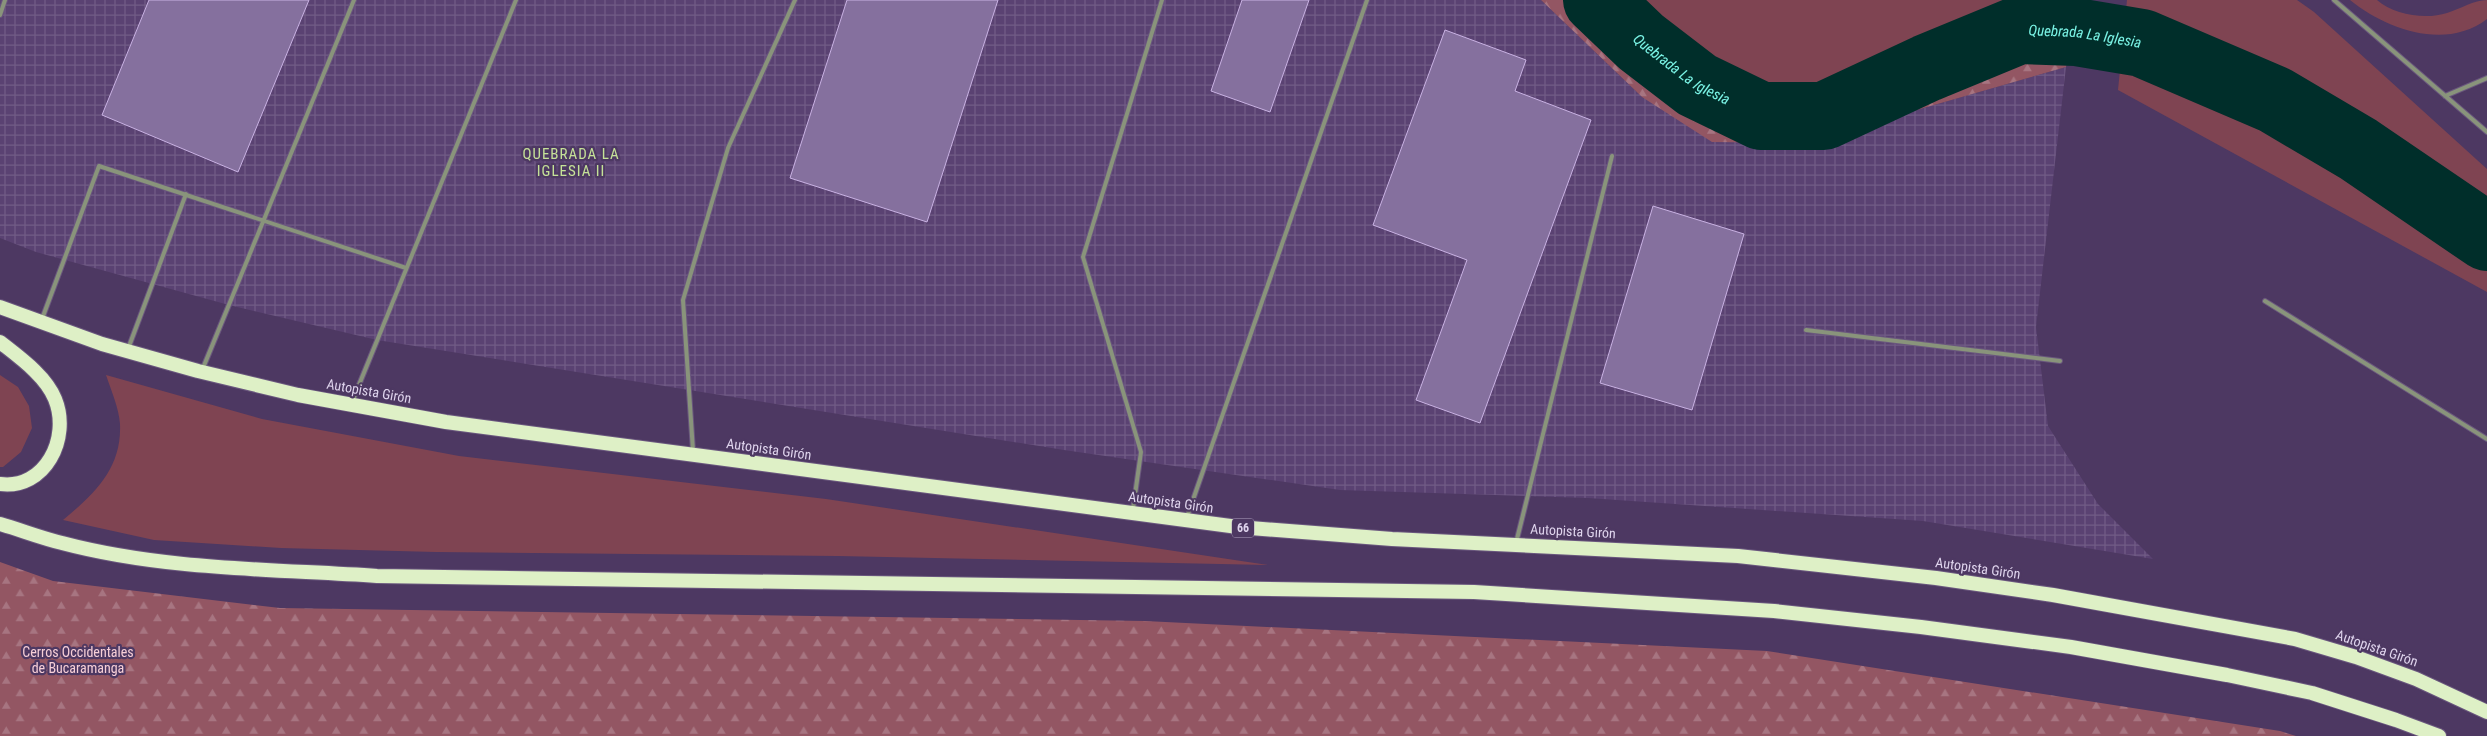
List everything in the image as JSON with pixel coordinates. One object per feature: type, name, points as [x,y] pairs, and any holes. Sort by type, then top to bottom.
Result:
[{"type":"highway","name":"Autopista Girón","points":[[0,307],[40,323],[127,351],[202,372],[298,394],[446,422],[1186,521],[1392,539],[1758,558],[1936,578],[2053,595],[2188,618],[2294,639],[2356,656],[2416,678],[2487,712]]},
{"type":"highway","points":[[0,342],[46,383],[55,398],[60,415],[59,435],[52,456],[44,468],[29,481],[10,486],[0,484]]},
{"type":"highway","points":[[0,524],[62,543],[144,559],[210,567],[377,576],[1474,592],[1774,611],[1921,626],[2071,647],[2218,674],[2312,693],[2439,736]]},
{"type":"lane","points":[[0,15],[5,0]]},
{"type":"lane","points":[[202,372],[354,0]]},
{"type":"lane","points":[[351,404],[516,0]]},
{"type":"lane","points":[[693,455],[683,300],[728,148],[795,0]]},
{"type":"lane","points":[[1132,514],[1141,452],[1083,257],[1162,0]]},
{"type":"lane","points":[[1186,521],[1367,0]]},
{"type":"lane","points":[[2334,0],[2487,132]]},
{"type":"lane","points":[[2445,96],[2487,78]]},
{"type":"lane","points":[[1516,544],[1612,156]]},
{"type":"lane","points":[[40,323],[99,166],[406,268]]},
{"type":"lane","points":[[127,351],[186,194]]},
{"type":"lane","points":[[2265,301],[2487,439]]},
{"type":"lane","points":[[1806,330],[2060,361]]},
{"type":"shaded area","points":[[0,0],[1541,0],[1642,97],[1802,143],[2066,67],[2036,327],[2048,426],[2098,504],[2153,559],[1923,521],[1588,498],[1340,490],[1064,450],[377,340],[229,305],[36,252],[0,238]]},
{"type":"shaded area","points":[[1635,0],[2025,0],[1805,89],[1781,91],[1759,88],[1721,70],[1683,43]]},
{"type":"shaded area","points":[[2127,0],[2297,0],[2314,12],[2487,169],[2487,292],[2118,90]]},
{"type":"shaded area","points":[[2350,0],[2377,0],[2401,13],[2430,16],[2447,13],[2472,3],[2487,0],[2487,19],[2471,29],[2453,34],[2435,35],[2398,27],[2381,20]]},
{"type":"shaded area","points":[[0,375],[18,387],[29,406],[32,428],[21,452],[3,467],[0,467]]},
{"type":"shaded area","points":[[106,375],[262,419],[459,456],[826,499],[1268,565],[838,556],[436,552],[281,548],[154,540],[63,520],[104,479],[116,454],[120,424]]},
{"type":"green space","points":[[1541,0],[1635,0],[1683,43],[1721,70],[1759,88],[1781,91],[1805,89],[2025,0],[2077,0],[2066,67],[1802,143],[1712,142],[1642,97]]},
{"type":"green space","name":"Cerros Occidentales de Bucaramanga","points":[[0,562],[53,581],[280,608],[1145,621],[1767,651],[2280,731],[2296,736],[0,736]]},
{"type":"building","points":[[149,0],[309,0],[238,172],[102,115]]},
{"type":"building","points":[[847,0],[998,0],[927,222],[790,178]]},
{"type":"building","points":[[1242,0],[1309,0],[1270,112],[1211,91]]},
{"type":"building","points":[[1445,30],[1526,60],[1515,91],[1591,120],[1480,423],[1416,400],[1467,260],[1373,225]]},
{"type":"building","points":[[1653,206],[1744,234],[1692,410],[1600,383]]},
{"type":"waterway","name":"Quebrada La Iglesia","points":[[1597,0],[1641,42],[1697,85],[1761,116],[1824,116],[1927,68],[2019,30],[2076,32],[2142,43],[2275,100],[2358,149],[2487,237]]},
{"type":"district","name":"QUEBRADA LA IGLESIA II","points":[[571,162]]}]
